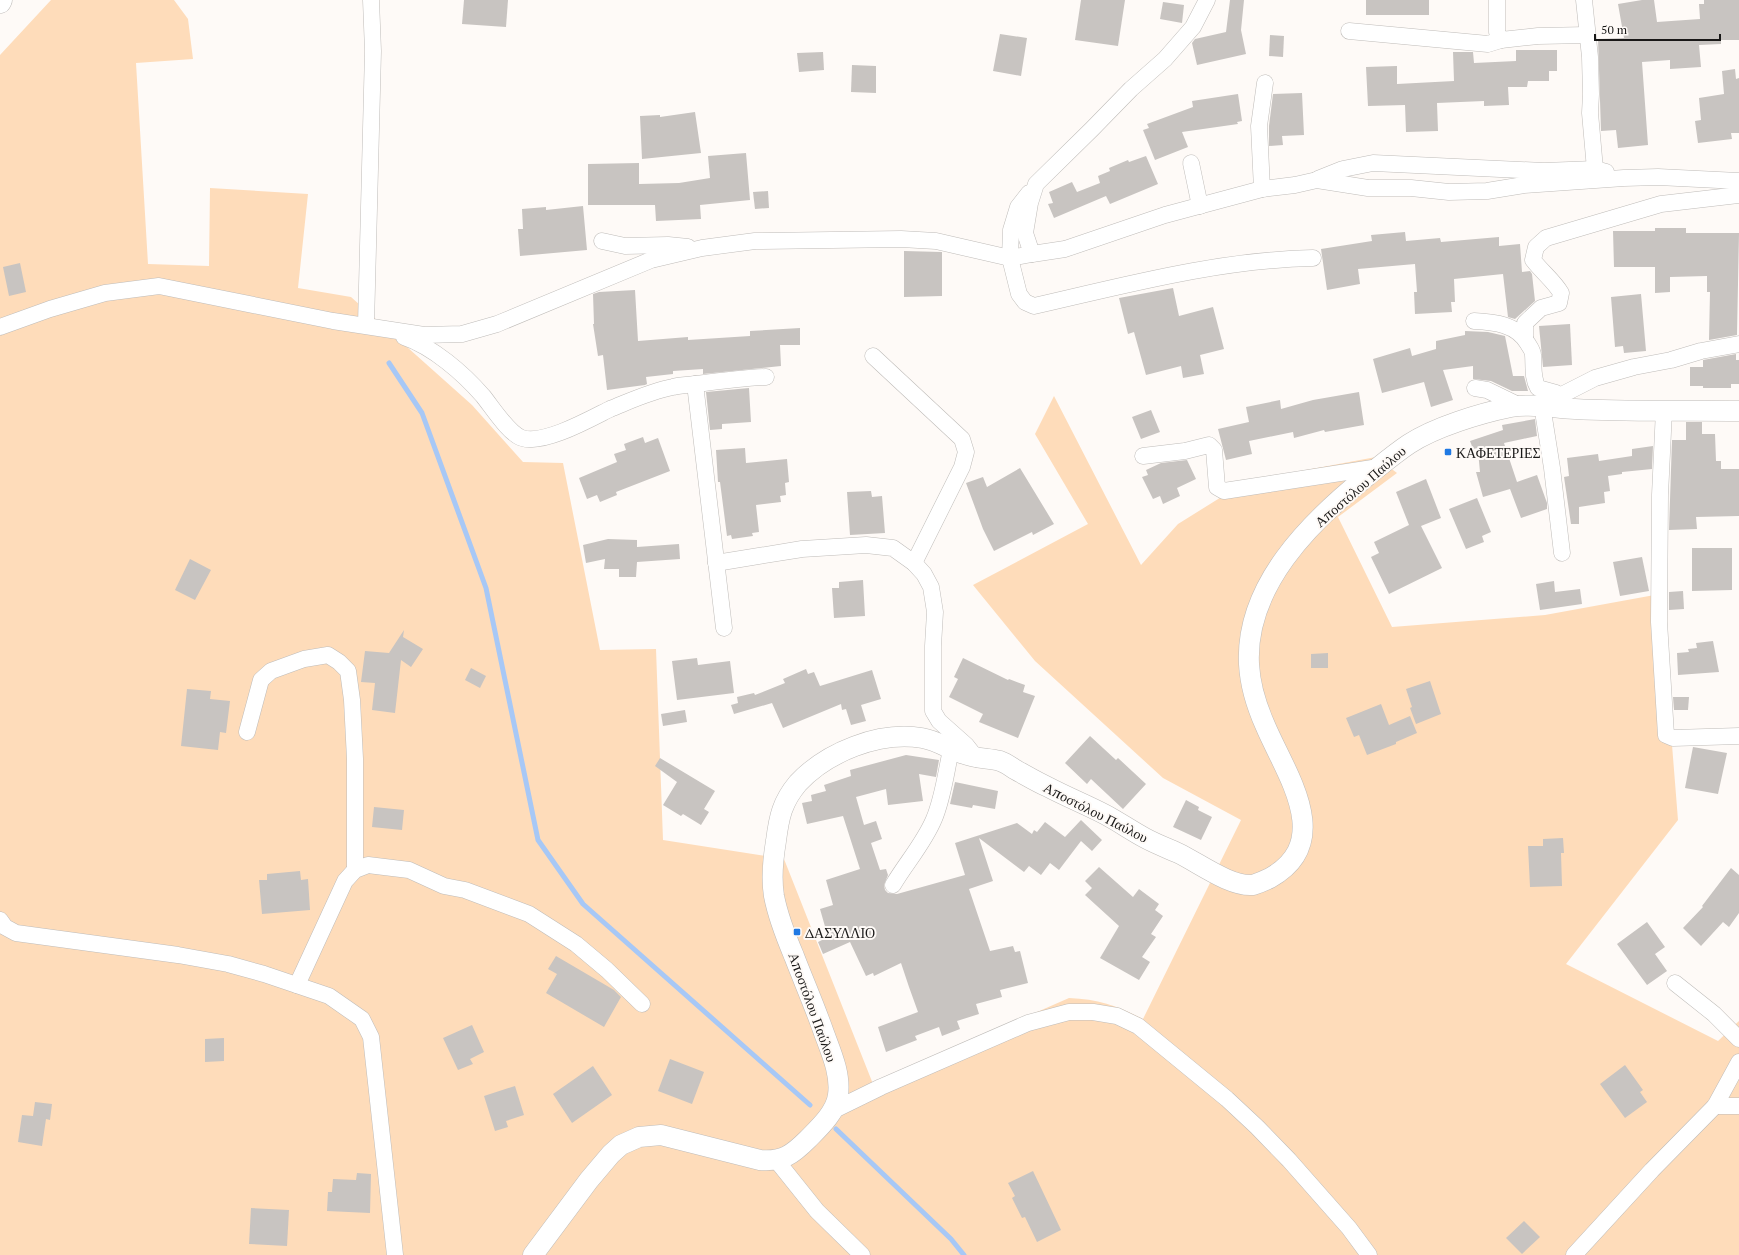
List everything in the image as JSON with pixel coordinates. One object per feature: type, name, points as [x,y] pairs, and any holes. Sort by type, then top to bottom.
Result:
[{"type":"street","points":[[366,325],[373,51],[371,0]]},
{"type":"street","points":[[1206,0],[1193,27],[1165,59],[1131,89],[1036,184],[1018,207],[1011,230],[1010,258],[1019,294],[1024,302],[1034,306],[1127,284],[1211,267],[1286,259],[1313,258]]},
{"type":"street","points":[[1497,0],[1497,32],[1501,40]]},
{"type":"street","points":[[1584,0],[1590,57],[1590,114],[1595,169]]},
{"type":"street","points":[[1348,31],[1488,44],[1501,40],[1538,36],[1587,35]]},
{"type":"street","points":[[1262,189],[1259,126],[1265,83]]},
{"type":"street","points":[[1191,163],[1200,206]]},
{"type":"street","points":[[0,327],[50,309],[105,293],[159,286],[333,321],[424,334],[462,334],[497,324],[651,260],[702,248],[755,241],[936,241],[1010,258],[1065,249],[1164,216],[1262,189],[1295,186],[1317,180],[1343,169],[1373,163],[1544,171],[1595,169],[1624,178]]},
{"type":"street","points":[[1317,180],[1368,188],[1411,188],[1450,192],[1487,191],[1524,185],[1624,178],[1658,177],[1739,181]]},
{"type":"street","points":[[1032,254],[1026,233],[1030,204],[1036,184]]},
{"type":"street","points":[[1525,338],[1524,323],[1541,308],[1559,303],[1561,293],[1556,285],[1539,269],[1533,260],[1536,247],[1546,238],[1661,204],[1739,195]]},
{"type":"street","points":[[602,241],[625,246],[668,245],[702,248]]},
{"type":"street","points":[[1474,320],[1491,322],[1507,326],[1518,331],[1525,338],[1533,352],[1535,383],[1538,388],[1556,393],[1567,402],[1601,376],[1634,367],[1671,360],[1701,351],[1739,344]]},
{"type":"street","points":[[382,328],[429,348],[463,376],[482,395],[512,432],[522,438],[532,439],[556,434],[636,398],[673,387],[736,378],[766,377]]},
{"type":"street","points":[[873,356],[962,439],[966,452],[962,467],[914,562]]},
{"type":"street","points":[[695,384],[724,628]]},
{"type":"street","points":[[1475,388],[1487,390],[1518,405]]},
{"type":"street","name":"Αποστόλου Παύλου","points":[[778,1161],[787,1156],[807,1140],[832,1111],[838,1094],[838,1078],[832,1055],[782,925],[774,892],[773,866],[780,813],[786,798],[810,772],[823,762],[848,748],[876,740],[902,737],[925,738],[951,750],[977,759],[1000,762],[1105,815],[1148,839],[1180,854],[1213,873],[1252,885],[1267,880],[1277,873],[1296,855],[1302,842],[1302,814],[1295,788],[1264,723],[1253,687],[1249,666],[1250,634],[1266,590],[1279,566],[1335,503],[1411,442],[1444,427],[1489,412],[1518,405],[1542,405],[1567,402],[1664,410],[1739,411]]},
{"type":"street","points":[[1542,405],[1552,468],[1562,553]]},
{"type":"street","points":[[1664,410],[1660,495],[1659,622],[1666,735],[1673,738],[1739,736]]},
{"type":"street","points":[[1143,456],[1185,451],[1209,445],[1214,450],[1217,487],[1224,491],[1379,467]]},
{"type":"street","points":[[716,563],[802,549],[866,545],[893,548],[914,562],[924,574],[931,587],[935,612],[933,646],[933,711],[939,720],[966,745],[977,759]]},
{"type":"street","points":[[247,732],[262,680],[271,671],[304,659],[328,655],[339,662],[348,671],[352,700],[355,759],[355,870]]},
{"type":"street","points":[[892,885],[915,853],[934,819],[943,788],[951,750]]},
{"type":"street","points":[[297,986],[345,881],[355,870],[368,865],[409,870],[444,886],[465,890],[529,914],[576,944],[607,970],[642,1004]]},
{"type":"street","points":[[0,920],[5,927],[16,933],[178,955],[228,964],[264,974],[329,996],[362,1019],[371,1037],[395,1255]]},
{"type":"street","points":[[1675,983],[1714,1014],[1739,1039]]},
{"type":"street","points":[[832,1111],[881,1087],[1028,1023],[1069,1012],[1093,1012],[1117,1016],[1138,1026],[1227,1099],[1257,1126],[1349,1228],[1369,1255]]},
{"type":"street","points":[[1574,1255],[1652,1170],[1715,1106],[1739,1062]]},
{"type":"street","points":[[1715,1106],[1739,1106]]},
{"type":"street","points":[[533,1255],[601,1164],[621,1145],[638,1137],[652,1135],[667,1136],[760,1160],[778,1161],[817,1211],[862,1255]]},
{"type":"shaded area","points":[[51,0],[174,0],[188,19],[193,59],[136,63],[148,264],[209,266],[210,188],[308,194],[298,288],[351,297],[472,405],[523,462],[563,463],[600,650],[656,649],[663,840],[784,859],[873,1084],[1069,998],[1108,1004],[1143,1019],[1241,820],[1163,778],[1035,661],[973,585],[1088,524],[1035,434],[1054,396],[1141,565],[1178,524],[1247,481],[1376,457],[1397,473],[1338,517],[1392,627],[1545,615],[1660,594],[1678,820],[1566,964],[1718,1041],[1739,1021],[1739,1255],[0,1255],[0,55]]},
{"type":"building","points":[[464,0],[508,0],[506,27],[462,24]]},
{"type":"building","points":[[1081,0],[1125,0],[1118,46],[1075,40]]},
{"type":"building","points":[[1230,0],[1244,0],[1241,30],[1246,54],[1197,65],[1192,43],[1195,39],[1226,32]]},
{"type":"building","points":[[1366,0],[1429,0],[1429,15],[1366,15]]},
{"type":"building","points":[[1642,0],[1654,0],[1657,22],[1700,19],[1699,4],[1704,4],[1704,0],[1739,0],[1739,40],[1721,40],[1721,44],[1699,45],[1701,67],[1670,69],[1670,60],[1642,62],[1648,145],[1618,148],[1616,130],[1601,131],[1598,39],[1624,38],[1618,4]]},
{"type":"building","points":[[1163,2],[1184,5],[1182,23],[1160,19]]},
{"type":"building","points":[[1000,34],[1027,38],[1021,76],[993,71]]},
{"type":"building","points":[[1270,35],[1284,36],[1283,57],[1269,56]]},
{"type":"building","points":[[1516,50],[1557,50],[1557,71],[1549,71],[1549,81],[1528,81],[1527,87],[1508,87],[1509,105],[1484,106],[1484,101],[1437,103],[1438,131],[1406,132],[1405,105],[1368,106],[1366,67],[1397,66],[1397,84],[1454,81],[1453,52],[1473,52],[1474,63],[1516,61]]},
{"type":"building","points":[[823,52],[824,70],[799,72],[797,53]]},
{"type":"building","points":[[852,65],[876,66],[876,93],[851,92]]},
{"type":"building","points":[[1735,69],[1736,79],[1739,78],[1739,133],[1731,133],[1732,139],[1698,143],[1695,121],[1701,120],[1699,98],[1724,94],[1722,71]]},
{"type":"building","points":[[1302,93],[1304,135],[1282,136],[1283,145],[1269,146],[1269,126],[1273,94]]},
{"type":"building","points":[[1238,94],[1242,121],[1237,122],[1238,124],[1182,132],[1188,147],[1155,160],[1143,130],[1149,128],[1147,124],[1193,107],[1192,101]]},
{"type":"building","points":[[695,112],[701,153],[642,159],[640,116],[660,115],[660,117]]},
{"type":"building","points":[[746,153],[750,200],[700,205],[701,219],[656,221],[655,205],[588,205],[588,164],[639,163],[639,184],[679,183],[710,178],[708,156]]},
{"type":"building","points":[[1146,156],[1158,184],[1110,204],[1106,196],[1054,218],[1048,204],[1053,203],[1049,192],[1072,182],[1077,192],[1100,183],[1098,176],[1110,171],[1109,168],[1128,160],[1129,162]]},
{"type":"building","points":[[768,191],[769,208],[755,209],[753,192]]},
{"type":"building","points":[[583,206],[587,250],[520,256],[518,229],[523,229],[522,209],[546,207],[546,210]]},
{"type":"building","points":[[1655,228],[1686,228],[1686,233],[1739,233],[1737,335],[1709,340],[1710,292],[1707,292],[1707,276],[1670,277],[1670,292],[1655,293],[1655,267],[1614,267],[1613,231],[1655,231]]},
{"type":"building","points":[[1405,232],[1406,241],[1440,238],[1441,242],[1499,237],[1499,246],[1520,244],[1522,272],[1530,271],[1532,274],[1535,301],[1515,319],[1508,317],[1503,274],[1454,279],[1455,302],[1451,302],[1452,312],[1415,314],[1414,292],[1417,292],[1415,264],[1358,269],[1360,284],[1327,290],[1321,249],[1372,241],[1371,235]]},
{"type":"building","points":[[904,251],[942,252],[942,296],[904,297]]},
{"type":"building","points":[[20,263],[26,292],[9,296],[3,267]]},
{"type":"building","points":[[1173,288],[1179,316],[1213,307],[1224,349],[1200,355],[1204,374],[1183,378],[1181,366],[1146,375],[1134,332],[1128,334],[1119,298]]},
{"type":"building","points":[[635,290],[638,341],[688,337],[688,340],[750,336],[750,331],[800,328],[800,345],[780,345],[781,366],[703,374],[703,369],[673,371],[673,374],[646,377],[647,384],[645,385],[607,390],[603,355],[598,356],[593,324],[593,294],[599,292]]},
{"type":"building","points":[[1641,294],[1646,351],[1624,353],[1623,346],[1615,347],[1611,297]]},
{"type":"building","points":[[1570,324],[1572,365],[1543,367],[1539,326]]},
{"type":"building","points":[[1465,331],[1488,332],[1505,336],[1513,376],[1524,376],[1528,391],[1512,391],[1491,381],[1473,379],[1473,366],[1443,370],[1453,400],[1431,407],[1424,382],[1382,393],[1373,359],[1410,348],[1412,356],[1436,349],[1436,341],[1465,335]]},
{"type":"building","points":[[1736,354],[1736,360],[1739,360],[1739,384],[1731,384],[1731,388],[1703,388],[1703,386],[1690,386],[1690,367],[1703,367],[1703,360]]},
{"type":"building","points":[[749,388],[751,422],[722,424],[722,429],[710,430],[706,392]]},
{"type":"building","points":[[1359,392],[1364,425],[1325,432],[1324,430],[1294,438],[1293,432],[1249,441],[1252,454],[1226,460],[1218,429],[1249,422],[1246,407],[1280,400],[1281,409],[1313,400]]},
{"type":"building","points":[[1151,410],[1160,432],[1141,439],[1132,417]]},
{"type":"building","points":[[1535,419],[1537,436],[1504,443],[1517,482],[1537,475],[1547,503],[1547,509],[1521,518],[1510,489],[1483,497],[1476,472],[1480,472],[1478,451],[1484,449],[1483,447],[1473,449],[1470,441],[1503,430],[1502,425]]},
{"type":"building","points":[[1686,422],[1702,422],[1702,434],[1715,434],[1716,461],[1721,461],[1721,469],[1739,469],[1739,516],[1696,517],[1697,529],[1669,530],[1672,440],[1686,440]]},
{"type":"building","points":[[643,437],[645,443],[658,438],[670,471],[616,492],[617,495],[600,502],[597,495],[587,499],[579,478],[617,462],[614,454],[626,450],[624,444]]},
{"type":"building","points":[[1653,446],[1652,469],[1622,472],[1622,474],[1608,476],[1610,491],[1604,492],[1605,503],[1579,507],[1579,524],[1571,524],[1564,477],[1569,476],[1567,458],[1598,454],[1599,461],[1632,456],[1632,449]]},
{"type":"building","points":[[745,448],[746,463],[787,459],[789,482],[785,483],[786,495],[780,496],[781,502],[756,505],[759,532],[752,533],[753,536],[732,539],[731,535],[727,536],[720,482],[718,482],[716,450]]},
{"type":"building","points":[[1187,460],[1196,479],[1177,488],[1180,496],[1163,504],[1160,496],[1153,499],[1142,477],[1148,475],[1146,470],[1161,463]]},
{"type":"building","points":[[1020,468],[1054,524],[1033,535],[1032,532],[994,551],[983,529],[966,483],[983,477],[987,487]]},
{"type":"building","points":[[1426,479],[1441,518],[1421,526],[1442,568],[1389,594],[1371,557],[1379,553],[1374,542],[1409,525],[1396,492]]},
{"type":"building","points":[[871,491],[872,497],[882,496],[885,533],[850,535],[847,492]]},
{"type":"building","points":[[1477,498],[1491,532],[1482,536],[1484,542],[1466,549],[1449,509]]},
{"type":"building","points":[[608,539],[637,540],[637,547],[679,544],[680,559],[637,562],[636,577],[619,577],[619,569],[604,569],[605,559],[586,563],[583,545]]},
{"type":"building","points":[[1692,548],[1732,548],[1732,590],[1692,591]]},
{"type":"building","points":[[1642,557],[1649,591],[1620,596],[1613,562]]},
{"type":"building","points":[[190,559],[211,570],[195,600],[175,590]]},
{"type":"building","points":[[863,580],[865,616],[834,618],[832,588],[839,588],[839,582]]},
{"type":"building","points":[[1554,581],[1555,592],[1580,589],[1582,604],[1540,610],[1536,584]]},
{"type":"building","points":[[1683,591],[1684,609],[1669,610],[1669,592]]},
{"type":"building","points":[[404,630],[403,637],[423,649],[411,667],[401,660],[395,713],[372,710],[375,683],[361,682],[365,651],[389,653]]},
{"type":"building","points":[[1713,641],[1719,672],[1678,675],[1677,653],[1689,652],[1688,649],[1697,648],[1696,643]]},
{"type":"building","points":[[1328,653],[1328,668],[1311,668],[1311,654]]},
{"type":"building","points":[[697,658],[698,665],[730,661],[734,693],[677,700],[672,661]]},
{"type":"building","points":[[963,658],[1008,680],[1009,679],[1025,685],[1023,692],[1035,696],[1018,738],[979,722],[983,714],[949,697],[958,679],[954,677]]},
{"type":"building","points":[[471,668],[486,676],[480,688],[465,680]]},
{"type":"building","points":[[806,669],[808,674],[814,672],[820,686],[872,670],[881,699],[861,705],[866,721],[851,725],[846,709],[842,710],[841,704],[783,728],[772,703],[734,714],[731,705],[738,703],[737,697],[754,693],[755,695],[785,683],[783,679]]},
{"type":"building","points":[[1430,681],[1441,714],[1416,724],[1410,708],[1412,707],[1406,689]]},
{"type":"building","points":[[187,689],[211,691],[210,699],[230,701],[226,733],[220,732],[218,750],[181,746]]},
{"type":"building","points":[[1673,697],[1689,697],[1688,710],[1674,710]]},
{"type":"building","points":[[1381,704],[1389,725],[1410,716],[1417,733],[1396,742],[1396,744],[1367,755],[1359,735],[1354,737],[1346,718]]},
{"type":"building","points":[[685,710],[687,722],[663,726],[661,714]]},
{"type":"building","points":[[1090,736],[1116,760],[1118,758],[1146,784],[1123,809],[1091,779],[1087,784],[1065,763]]},
{"type":"building","points":[[1693,747],[1727,753],[1718,794],[1685,788]]},
{"type":"building","points":[[906,755],[939,760],[936,777],[919,774],[923,801],[888,805],[886,789],[856,797],[864,825],[876,821],[882,839],[871,843],[880,870],[886,869],[888,875],[884,885],[885,890],[888,893],[897,894],[965,875],[955,843],[1017,823],[1032,834],[1034,830],[1037,832],[1045,822],[1065,837],[1081,820],[1102,840],[1092,851],[1081,841],[1059,870],[1050,863],[1041,875],[1029,866],[1024,872],[979,838],[993,881],[969,889],[990,951],[1013,946],[1015,952],[1020,951],[1028,983],[1000,990],[1002,997],[976,1004],[979,1014],[957,1021],[960,1029],[942,1036],[939,1027],[915,1036],[917,1040],[886,1052],[878,1027],[918,1012],[901,963],[874,976],[873,973],[866,976],[850,942],[823,954],[818,942],[828,937],[820,909],[833,905],[826,880],[860,869],[843,816],[807,824],[802,803],[812,801],[811,795],[826,791],[824,785],[851,776],[850,770]]},
{"type":"building","points":[[660,758],[715,791],[704,809],[709,812],[701,825],[683,814],[681,816],[663,805],[677,782],[655,766]]},
{"type":"building","points":[[955,782],[998,791],[995,809],[973,805],[972,808],[950,804]]},
{"type":"building","points":[[1186,800],[1199,807],[1198,810],[1212,817],[1201,840],[1173,827]]},
{"type":"building","points":[[374,807],[404,810],[402,830],[372,827]]},
{"type":"building","points":[[1563,838],[1564,853],[1561,853],[1562,886],[1530,887],[1528,846],[1543,846],[1543,839]]},
{"type":"building","points":[[1099,867],[1133,897],[1139,889],[1159,904],[1155,910],[1163,916],[1151,934],[1156,937],[1142,957],[1150,962],[1139,980],[1100,958],[1119,926],[1085,895],[1092,888],[1085,881]]},
{"type":"building","points":[[1731,868],[1739,875],[1739,913],[1729,927],[1723,922],[1701,946],[1683,928],[1703,907],[1702,906]]},
{"type":"building","points":[[300,871],[301,880],[308,879],[310,910],[262,914],[259,880],[267,880],[267,874]]},
{"type":"building","points":[[1647,922],[1665,947],[1655,954],[1667,971],[1647,985],[1617,944]]},
{"type":"building","points":[[556,956],[614,990],[621,997],[604,1027],[546,993],[557,974],[548,969]]},
{"type":"building","points":[[472,1025],[484,1052],[470,1059],[473,1064],[458,1070],[443,1038]]},
{"type":"building","points":[[224,1038],[224,1061],[205,1062],[205,1039]]},
{"type":"building","points":[[670,1059],[704,1072],[692,1104],[658,1091]]},
{"type":"building","points":[[1625,1065],[1643,1090],[1640,1092],[1647,1102],[1625,1118],[1600,1084]]},
{"type":"building","points":[[593,1066],[612,1095],[572,1123],[553,1094]]},
{"type":"building","points":[[515,1086],[524,1115],[506,1121],[508,1127],[495,1131],[484,1096]]},
{"type":"building","points":[[35,1102],[52,1104],[50,1120],[46,1119],[42,1146],[18,1142],[22,1115],[33,1116]]},
{"type":"building","points":[[1033,1171],[1061,1230],[1037,1242],[1025,1217],[1022,1218],[1012,1198],[1015,1196],[1008,1183]]},
{"type":"building","points":[[357,1173],[371,1174],[370,1213],[327,1211],[328,1192],[332,1192],[333,1179],[356,1180]]},
{"type":"building","points":[[251,1208],[289,1210],[287,1246],[249,1244]]},
{"type":"building","points":[[1524,1221],[1540,1237],[1522,1254],[1506,1238]]},
{"type":"waterway","points":[[389,363],[422,413],[486,588],[538,840],[583,904],[810,1105]]},
{"type":"waterway","points":[[836,1129],[951,1239],[964,1255]]},
{"type":"place","name":"ΚΑΦΕΤΕΡΙΕΣ","points":[[1448,452]]},
{"type":"place","name":"ΔΑΣΥΛΛΙΟ","points":[[797,932]]}]
